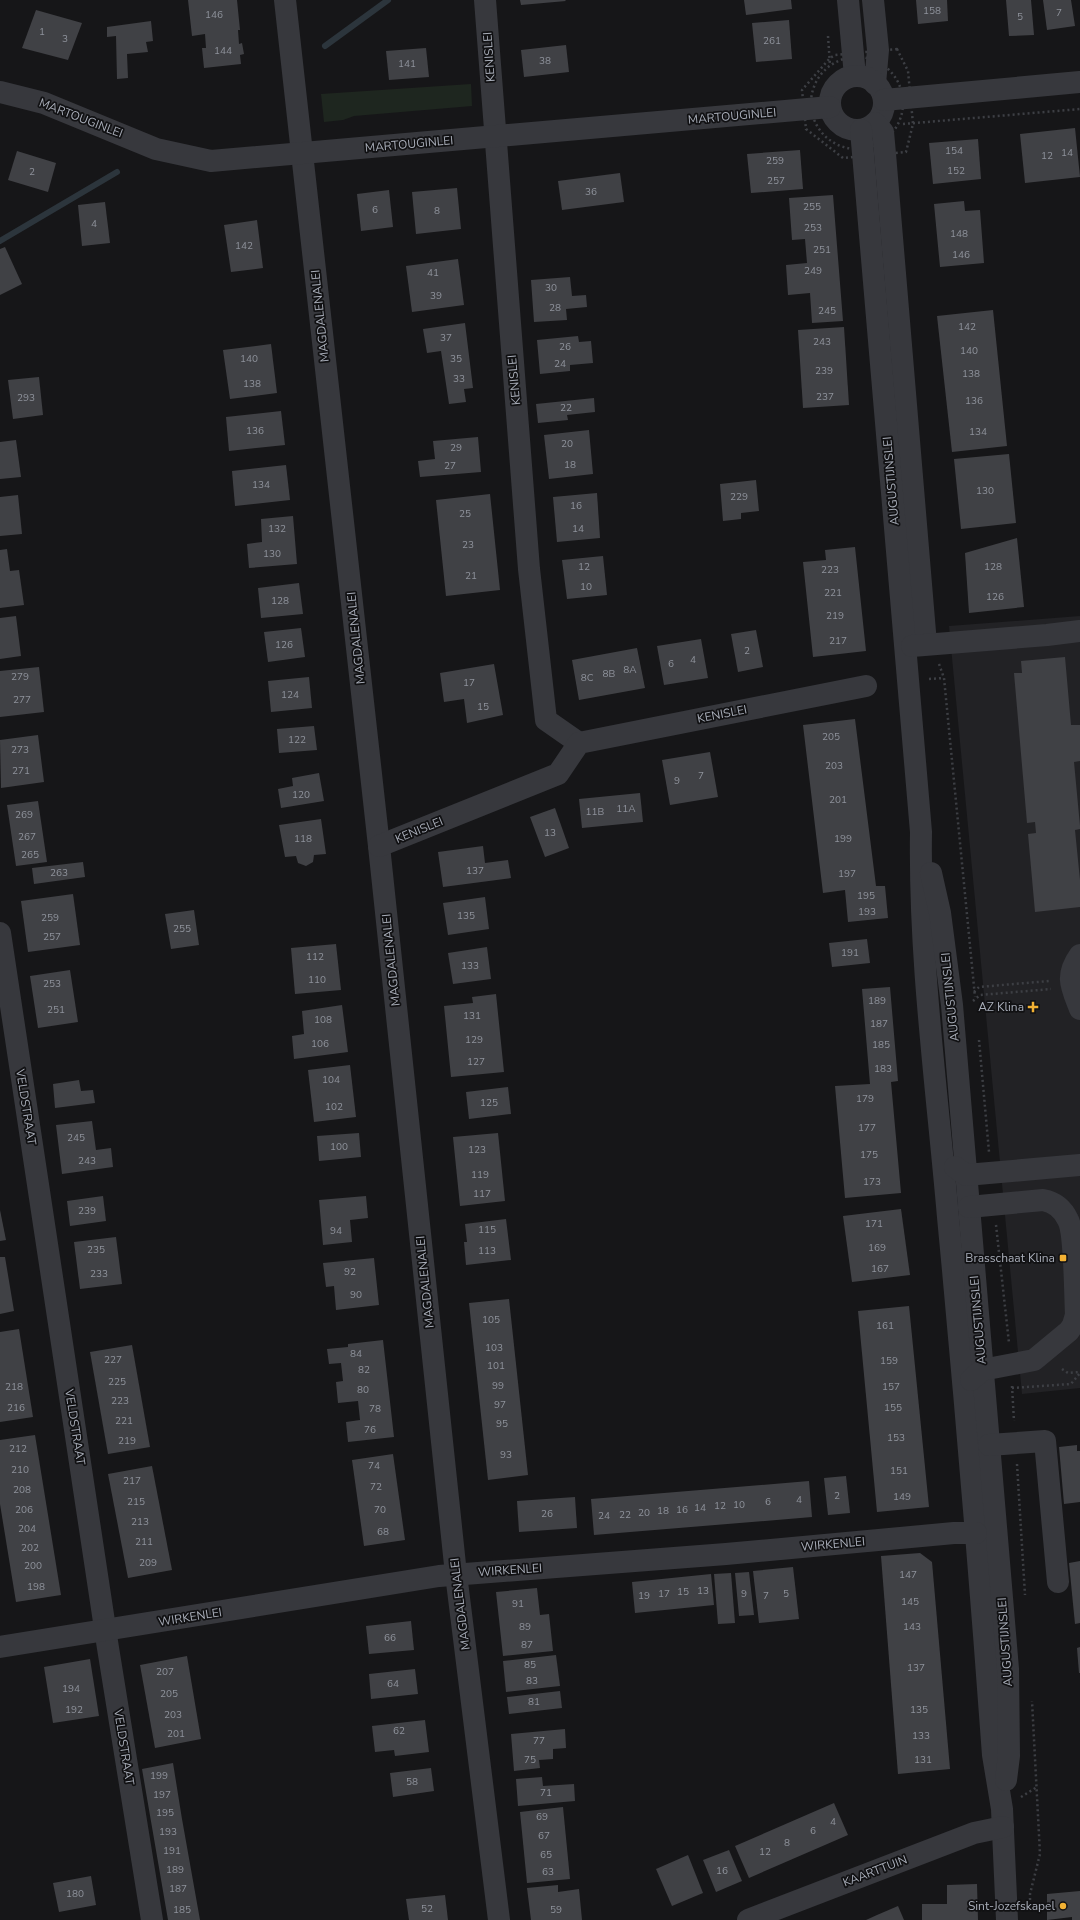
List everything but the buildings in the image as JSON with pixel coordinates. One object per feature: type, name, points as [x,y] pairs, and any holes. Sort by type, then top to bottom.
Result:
[{"type":"street","name":"MAGDALENALEI","points":[[285,0],[379,846],[456,1574],[499,1920]]},
{"type":"street","name":"KENISLEI","points":[[484,0],[529,569],[546,720],[579,743]]},
{"type":"street","points":[[848,0],[855,76]]},
{"type":"street","name":"AUGUSTIJNSLEI","points":[[873,0],[878,50],[879,92],[883,109],[868,127],[915,646],[921,832],[920,880],[930,1019],[964,1386],[993,1755],[1002,1818],[1007,1920]]},
{"type":"street","points":[[868,127],[844,127],[832,115],[830,96],[835,86],[844,79],[855,76],[869,79],[879,92],[1080,82]]},
{"type":"street","name":"MARTOUGINLEI","points":[[0,92],[44,103],[156,148],[211,161],[830,107]]},
{"type":"street","points":[[915,646],[1080,631]]},
{"type":"street","name":"KENISLEI","points":[[379,846],[558,774],[579,743],[866,686]]},
{"type":"street","name":"AUGUSTIJNSLEI","points":[[921,832],[940,914],[951,1000],[960,1171],[969,1207],[1008,1668],[1008,1756],[1002,1818]]},
{"type":"street","name":"VELDSTRAAT","points":[[0,933],[106,1630],[152,1920]]},
{"type":"street","points":[[1080,955],[1073,964],[1070,983],[1080,1009]]},
{"type":"street","points":[[930,1019],[943,1030],[960,1171],[991,1174],[1080,1165]]},
{"type":"street","points":[[964,1386],[982,1370],[1034,1360],[1056,1344],[1073,1325],[1076,1315],[1073,1247],[1070,1221],[1063,1212],[1052,1202],[1043,1200],[969,1207]]},
{"type":"street","points":[[989,1445],[1045,1441],[1058,1582]]},
{"type":"street","name":"WIRKENLEI","points":[[0,1647],[456,1574],[726,1554],[954,1533],[976,1533]]},
{"type":"street","name":"KAARTTUIN","points":[[748,1920],[974,1833],[1002,1818]]},
{"type":"path","points":[[898,124],[1080,109]]},
{"type":"path","points":[[915,646],[937,659],[944,678],[976,1007]]},
{"type":"path","points":[[951,1000],[971,994],[980,987],[1070,983]]},
{"type":"path","points":[[951,1000],[971,1002],[984,995],[1070,983]]},
{"type":"path","points":[[979,1039],[991,1174]]},
{"type":"path","points":[[994,1204],[1011,1364],[1022,1533]]},
{"type":"path","points":[[1062,1369],[1068,1373],[1080,1372]]},
{"type":"path","points":[[1012,1388],[1071,1384],[1080,1372]]},
{"type":"path","points":[[1030,1907],[1030,1894],[1040,1854],[1037,1786]]},
{"type":"shaded area","points":[[471,84],[472,106],[354,116],[343,120],[324,122],[321,94]]},
{"type":"shaded area","name":"AZ Klina","points":[[1080,616],[1080,1388],[1022,1394],[949,626]]},
{"type":"waterway","points":[[325,46],[388,0]]},
{"type":"waterway","points":[[0,241],[117,172]]},
{"type":"place","name":"AZ Klina","points":[[1033,1007]]},
{"type":"place","name":"Brasschaat Klina","points":[[1063,1258]]},
{"type":"place","name":"Sint-Jozefskapel","points":[[1063,1906]]}]
